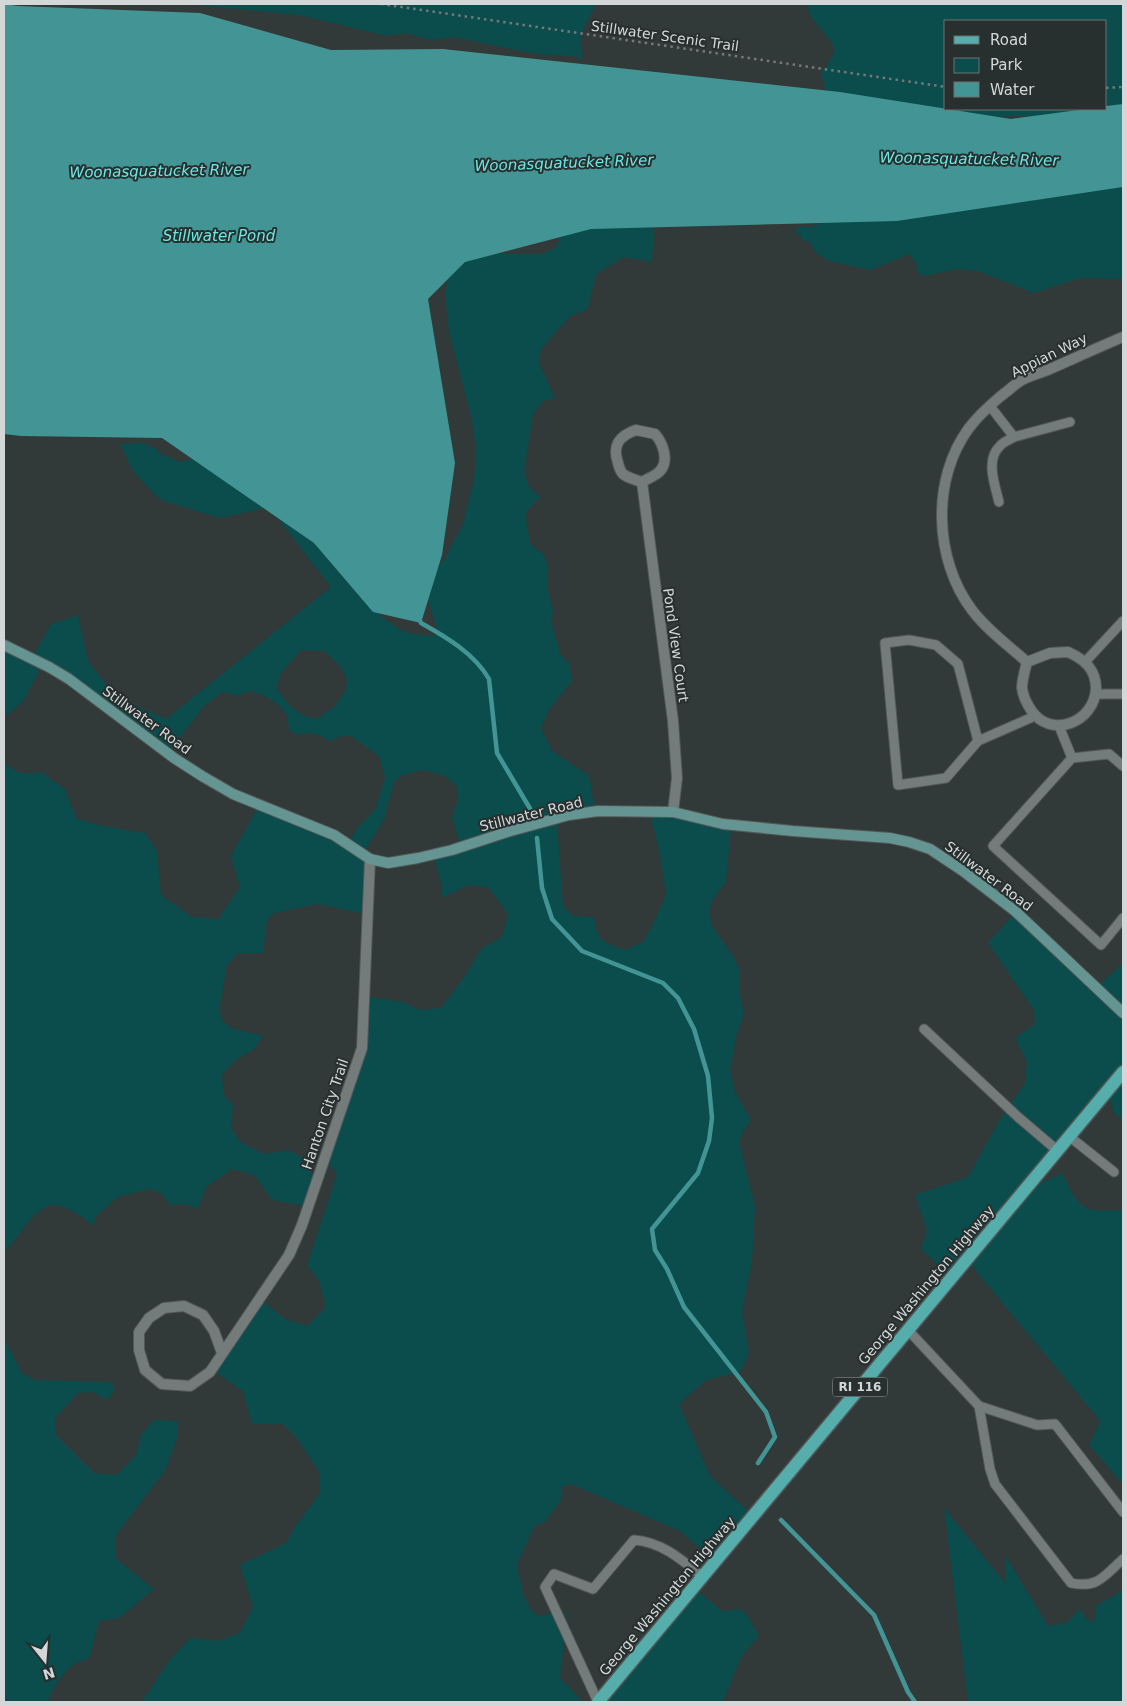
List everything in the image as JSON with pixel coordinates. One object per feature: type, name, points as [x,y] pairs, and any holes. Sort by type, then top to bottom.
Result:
[{"type":"main road","name":"George Washington Highway","points":[[598,1702],[1123,1072]]},
{"type":"street","name":"Appian Way","points":[[1027,662],[972,610],[960,591],[951,570],[944,543],[942,516],[948,472],[968,430],[990,406],[1022,380],[1123,337]]},
{"type":"street","points":[[636,430],[655,434],[660,439],[665,459],[659,472],[642,482],[624,474],[620,469],[616,456],[616,446],[622,438],[636,430]]},
{"type":"street","name":"Pond View Court","points":[[642,482],[673,721],[677,778],[673,812]]},
{"type":"street","name":"Stillwater Road","points":[[4,645],[69,679],[174,758],[202,776],[233,794],[334,835],[370,859],[388,862],[418,858],[452,850],[569,815],[598,812],[673,812],[724,824],[890,838],[930,849],[963,871],[1015,911],[1123,1013]]},
{"type":"street","points":[[1068,652],[1078,656],[1085,662],[1090,666],[1096,680],[1096,694],[1092,706],[1086,715],[1073,723],[1059,726],[1046,724],[1035,716],[1026,704],[1022,690],[1027,662],[1050,653],[1068,652]]},
{"type":"street","name":"Hanton City Trail","points":[[222,1353],[288,1255],[302,1225],[362,1048],[370,859]]},
{"type":"street","points":[[184,1306],[203,1315],[214,1330],[222,1353],[210,1372],[190,1386],[162,1384],[145,1370],[139,1350],[139,1332],[149,1318],[164,1308],[184,1306]]},
{"type":"lane","points":[[990,406],[1014,437]]},
{"type":"lane","points":[[999,502],[992,470],[994,455],[1000,446],[1014,437],[1070,422]]},
{"type":"lane","points":[[1085,662],[1123,622]]},
{"type":"lane","points":[[978,741],[958,664],[936,645],[909,640],[885,644],[898,785],[946,778],[978,741],[1035,716]]},
{"type":"lane","points":[[1096,694],[1123,694]]},
{"type":"lane","points":[[1059,726],[1072,758]]},
{"type":"lane","points":[[1123,766],[1108,754],[1072,758],[993,846],[1101,945],[1123,918]]},
{"type":"lane","points":[[924,1029],[1018,1117],[1058,1151]]},
{"type":"lane","points":[[1070,1137],[1114,1172]]},
{"type":"lane","points":[[908,1330],[979,1406],[1037,1425],[1055,1424],[1123,1512]]},
{"type":"lane","points":[[979,1406],[990,1469],[995,1484],[1071,1583],[1082,1585],[1094,1584],[1123,1559]]},
{"type":"lane","points":[[598,1702],[545,1587],[554,1574],[593,1588],[634,1540],[645,1541],[673,1553],[703,1577]]},
{"type":"path","name":"Stillwater Scenic Trail","points":[[381,4],[944,88]]},
{"type":"path","points":[[1107,88],[1123,87]]},
{"type":"green space","points":[[185,4],[596,4],[581,36],[583,59],[572,56],[536,54],[453,37],[431,40],[405,33],[387,36],[299,15]]},
{"type":"green space","points":[[807,4],[1123,4],[1123,110],[1077,116],[1011,116],[963,121],[826,92],[821,72],[835,51],[830,40],[810,16]]},
{"type":"green space","points":[[1123,175],[1123,279],[1081,278],[1034,293],[978,271],[957,269],[924,276],[915,271],[918,266],[909,254],[870,270],[829,261],[816,253],[810,242],[802,240],[799,233],[789,235],[797,231],[797,227],[811,227],[831,220]]},
{"type":"green space","points":[[587,218],[654,229],[652,262],[624,257],[596,274],[588,307],[584,311],[570,316],[541,349],[539,363],[555,398],[543,401],[533,414],[524,472],[529,487],[540,497],[525,513],[530,544],[543,554],[548,565],[548,591],[553,611],[551,620],[560,654],[569,663],[572,681],[550,708],[541,728],[552,751],[586,772],[590,779],[595,814],[557,822],[563,906],[573,916],[594,917],[597,932],[606,943],[625,950],[643,942],[666,895],[660,855],[650,814],[675,813],[731,828],[726,882],[712,900],[709,912],[712,926],[735,959],[740,972],[740,995],[744,1014],[737,1033],[730,1071],[735,1092],[751,1120],[743,1131],[739,1142],[755,1206],[752,1261],[742,1312],[749,1353],[740,1372],[706,1380],[679,1404],[710,1476],[750,1513],[712,1559],[680,1531],[571,1484],[562,1487],[561,1500],[544,1523],[535,1525],[517,1564],[523,1594],[531,1610],[538,1616],[557,1612],[567,1614],[560,1678],[583,1702],[142,1702],[170,1659],[190,1638],[218,1641],[240,1633],[253,1607],[240,1565],[286,1543],[295,1527],[320,1493],[320,1473],[296,1437],[283,1424],[252,1424],[243,1391],[209,1368],[261,1300],[285,1319],[307,1326],[326,1307],[319,1281],[307,1265],[337,1174],[326,1160],[363,1051],[369,997],[403,1002],[420,1010],[441,1008],[464,977],[481,949],[502,937],[508,914],[489,888],[469,885],[441,898],[442,888],[434,857],[461,848],[452,817],[458,799],[456,785],[443,775],[422,770],[401,776],[394,782],[384,819],[363,854],[372,862],[366,914],[317,904],[274,913],[267,920],[263,953],[238,953],[227,965],[220,1005],[221,1020],[233,1029],[263,1036],[254,1049],[234,1061],[222,1075],[224,1095],[233,1105],[231,1128],[240,1142],[264,1154],[288,1150],[307,1160],[317,1186],[309,1207],[272,1200],[254,1175],[232,1169],[206,1187],[198,1209],[185,1204],[170,1205],[161,1193],[149,1189],[118,1197],[97,1215],[93,1226],[74,1212],[51,1204],[34,1215],[4,1253],[4,762],[20,773],[40,772],[65,789],[76,818],[98,825],[145,833],[157,851],[161,895],[192,917],[218,919],[240,887],[231,856],[258,807],[348,844],[358,827],[375,810],[385,778],[379,756],[351,736],[341,736],[331,741],[314,734],[297,735],[289,730],[287,716],[279,705],[264,696],[248,691],[238,696],[223,692],[204,706],[168,753],[67,679],[41,667],[24,700],[4,718],[4,648],[31,660],[51,624],[78,615],[88,661],[115,696],[166,719],[331,587],[269,507],[220,518],[164,501],[157,497],[133,471],[120,444],[143,443],[157,449],[160,454],[181,462],[214,454],[294,498],[379,614],[406,632],[421,635],[439,635],[429,604],[427,582],[445,558],[463,524],[474,479],[476,449],[471,416],[449,333],[445,292],[448,279],[461,263],[489,254],[541,254],[555,248],[570,222]],"holes":[[[301,650],[324,651],[340,666],[347,679],[346,690],[334,707],[317,719],[298,712],[276,688],[281,673]]]},
{"type":"green space","points":[[1014,914],[1096,988],[1123,963],[1123,1120],[1114,1113],[1107,1088],[1021,1193],[1062,1173],[1074,1195],[1084,1206],[1098,1210],[1123,1210],[1123,1484],[1089,1445],[1100,1422],[1098,1418],[975,1270],[976,1268],[967,1264],[950,1276],[921,1249],[927,1231],[915,1195],[968,1177],[999,1121],[1025,1083],[1027,1062],[1015,1038],[1035,1024],[1034,1010],[988,943]]},
{"type":"green space","points":[[4,1338],[22,1373],[35,1380],[107,1382],[114,1384],[114,1392],[107,1400],[93,1392],[78,1393],[55,1418],[56,1435],[94,1473],[117,1475],[136,1455],[141,1435],[154,1420],[177,1421],[178,1435],[166,1469],[116,1535],[116,1559],[154,1589],[119,1618],[99,1621],[90,1656],[76,1663],[63,1675],[55,1687],[49,1702],[4,1702]]},
{"type":"green space","points":[[944,1508],[1005,1583],[1005,1555],[1048,1626],[1066,1623],[1080,1609],[1087,1620],[1096,1621],[1095,1606],[1117,1594],[1123,1588],[1123,1702],[968,1702]]},
{"type":"green space","points":[[693,1587],[722,1611],[741,1609],[747,1615],[759,1636],[742,1655],[723,1702],[595,1702]]},
{"type":"water","name":"Stillwater Pond","points":[[4,4],[200,13],[331,50],[443,49],[840,92],[944,108],[944,110],[1011,119],[1078,110],[1107,110],[1107,106],[1123,104],[1123,187],[897,221],[591,229],[465,262],[428,299],[455,463],[442,555],[421,623],[373,612],[314,543],[162,438],[21,436],[4,434]]},
{"type":"waterway","points":[[419,618],[421,623],[450,640],[476,661],[489,679],[497,753],[535,817]]},
{"type":"waterway","points":[[537,838],[542,888],[552,919],[582,951],[663,983],[678,998],[694,1029],[708,1076],[712,1118],[709,1141],[698,1173],[652,1229],[655,1250],[667,1269],[684,1307],[766,1412],[775,1437],[758,1463]]},
{"type":"waterway","points":[[781,1520],[874,1615],[908,1692],[915,1702]]},
{"type":"water label","name":"Woonasquatucket River","points":[[969,159]]},
{"type":"water label","name":"Woonasquatucket River","points":[[564,163]]},
{"type":"water label","name":"Woonasquatucket River","points":[[159,171]]}]
